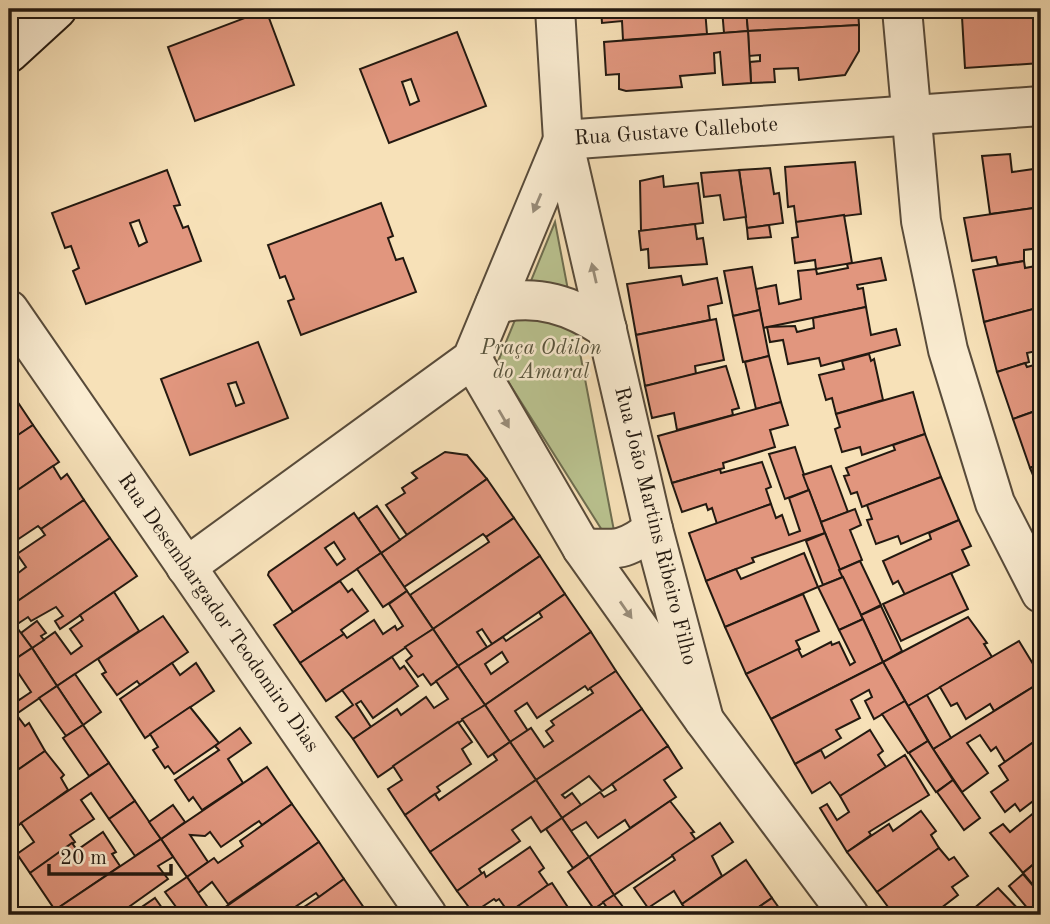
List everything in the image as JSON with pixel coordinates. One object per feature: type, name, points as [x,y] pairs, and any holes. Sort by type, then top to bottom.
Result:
[{"type":"street","points":[[9,54],[57,9]]},
{"type":"street","name":"Rua João Martins Ribeiro Filho","points":[[555,9],[564,140],[653,529],[704,720],[849,915]]},
{"type":"street","points":[[902,9],[921,221],[948,350],[995,503],[1041,593]]},
{"type":"street","name":"Rua Gustave Callebote","points":[[472,359],[564,140],[1041,106]]},
{"type":"street","points":[[495,304],[517,299],[538,299],[582,312],[607,329]]},
{"type":"street","name":"Rua Desembargador Teodomiro Dias","points":[[9,310],[426,915]]},
{"type":"street","points":[[186,566],[472,359],[582,548],[704,720]]},
{"type":"street","points":[[582,548],[628,548],[653,529]]},
{"type":"green space","name":"Praça Odilon do Amaral","points":[[555,222],[619,557],[497,364]]},
{"type":"building","points":[[601,9],[705,9],[707,34],[623,40],[622,21],[602,23]]},
{"type":"building","points":[[722,9],[746,9],[748,31],[724,33]]},
{"type":"building","points":[[858,9],[859,25],[748,31],[746,10]]},
{"type":"building","points":[[946,9],[1041,9],[1041,11],[947,17]]},
{"type":"building","points":[[266,10],[294,85],[195,121],[168,47]]},
{"type":"building","points":[[1041,11],[1041,63],[965,68],[962,17]]},
{"type":"building","points":[[859,25],[859,51],[845,75],[799,80],[798,68],[774,69],[775,82],[751,83],[750,62],[760,61],[760,55],[749,56],[748,31]]},
{"type":"building","points":[[748,31],[751,83],[723,85],[720,52],[714,53],[715,73],[680,76],[682,87],[626,91],[619,89],[619,74],[606,75],[604,42]]},
{"type":"building","points":[[457,32],[486,106],[389,143],[360,69]],"holes":[[[411,79],[419,101],[410,105],[402,82]]]},
{"type":"building","points":[[1010,154],[1012,172],[1041,168],[1041,207],[990,214],[982,156]]},
{"type":"building","points":[[855,162],[861,214],[796,222],[794,206],[788,207],[785,167]]},
{"type":"building","points":[[770,168],[774,194],[779,193],[783,223],[747,228],[739,170]]},
{"type":"building","points":[[167,170],[180,205],[174,206],[183,228],[188,226],[201,261],[86,304],[73,271],[79,268],[71,246],[65,248],[52,213]],"holes":[[[139,220],[147,242],[139,246],[130,223]]]},
{"type":"building","points":[[739,170],[746,217],[724,220],[720,195],[704,197],[701,173]]},
{"type":"building","points":[[663,176],[664,187],[698,183],[703,223],[641,231],[640,181]]},
{"type":"building","points":[[381,203],[393,236],[388,238],[396,260],[403,258],[416,292],[301,335],[288,301],[294,299],[285,276],[280,278],[268,245]]},
{"type":"building","points":[[1041,207],[1041,248],[1024,250],[1024,261],[998,265],[996,257],[972,261],[964,218]]},
{"type":"building","points":[[844,215],[852,263],[816,269],[815,260],[795,263],[792,238],[798,237],[796,222]]},
{"type":"building","points":[[695,224],[697,239],[703,238],[707,264],[649,268],[648,249],[641,250],[639,231]]},
{"type":"building","points":[[769,225],[771,237],[748,239],[747,228]]},
{"type":"building","points":[[881,258],[886,280],[857,285],[858,289],[863,288],[866,307],[763,328],[756,289],[776,285],[779,304],[801,299],[798,271],[816,269],[817,274],[848,268],[847,264]]},
{"type":"building","points":[[1024,261],[1025,268],[1041,265],[1041,307],[984,322],[973,270]]},
{"type":"building","points":[[752,267],[760,310],[733,316],[724,271]]},
{"type":"building","points":[[681,276],[683,285],[717,278],[722,303],[708,306],[710,320],[636,335],[627,284]]},
{"type":"building","points":[[866,307],[871,335],[896,329],[900,345],[821,366],[819,358],[788,364],[783,340],[770,342],[767,327],[795,326],[797,332],[814,328],[813,318]]},
{"type":"building","points":[[1041,307],[1041,350],[1027,353],[1029,362],[997,372],[984,322]]},
{"type":"building","points":[[760,310],[769,356],[743,362],[733,316]]},
{"type":"building","points":[[716,319],[724,360],[695,366],[696,374],[645,386],[636,335]]},
{"type":"building","points":[[258,342],[288,418],[190,455],[161,379]],"holes":[[[236,382],[244,403],[236,406],[228,384]]]},
{"type":"building","points":[[869,354],[871,361],[874,359],[883,400],[836,414],[832,398],[826,400],[819,375],[844,369],[842,361]]},
{"type":"building","points":[[769,356],[781,402],[756,409],[745,362]]},
{"type":"building","points":[[1025,363],[1027,367],[1041,363],[1041,409],[1013,419],[997,372]]},
{"type":"building","points":[[726,366],[739,408],[732,410],[733,415],[677,430],[674,413],[652,418],[645,386]]},
{"type":"building","points":[[9,389],[33,425],[9,441]]},
{"type":"building","points":[[913,392],[925,434],[862,455],[860,447],[842,452],[835,429],[840,427],[836,414]]},
{"type":"building","points":[[781,402],[788,425],[770,430],[775,447],[723,463],[724,468],[672,483],[658,436]]},
{"type":"building","points":[[1041,409],[1041,463],[1030,468],[1013,419]]},
{"type":"building","points":[[33,425],[59,462],[9,496],[9,441]]},
{"type":"building","points":[[925,434],[941,477],[862,507],[857,492],[851,494],[844,476],[849,475],[846,468],[895,450],[893,445]]},
{"type":"building","points":[[795,447],[809,490],[785,499],[769,454]]},
{"type":"building","points":[[445,452],[467,455],[487,479],[407,535],[386,505],[405,493],[402,488],[417,478],[412,473]]},
{"type":"building","points":[[762,462],[771,487],[766,489],[771,504],[717,524],[712,508],[708,510],[706,504],[682,512],[672,483],[720,469],[721,473]]},
{"type":"building","points":[[1041,463],[1041,494],[1030,468]]},
{"type":"building","points":[[53,466],[61,479],[67,474],[84,500],[41,529],[38,526],[14,542],[9,541],[9,496]]},
{"type":"building","points":[[831,466],[848,512],[821,522],[803,475]]},
{"type":"building","points":[[941,477],[959,520],[901,544],[898,536],[876,544],[867,520],[872,519],[867,505]]},
{"type":"building","points":[[487,479],[514,518],[486,537],[483,534],[404,587],[381,553]]},
{"type":"building","points":[[809,490],[825,533],[752,558],[754,562],[706,581],[689,533],[771,504],[776,518],[782,515],[789,535],[800,531],[789,498]]},
{"type":"building","points":[[84,500],[110,538],[9,607],[9,580],[26,567],[17,554],[45,535],[41,529]]},
{"type":"building","points":[[377,506],[400,540],[381,553],[358,519]]},
{"type":"building","points":[[855,509],[861,525],[850,530],[862,560],[839,570],[821,522]]},
{"type":"building","points":[[354,513],[381,553],[293,612],[268,575]],"holes":[[[334,542],[345,559],[337,565],[325,548]]]},
{"type":"building","points":[[514,518],[540,556],[433,629],[410,595],[489,542],[486,537]]},
{"type":"building","points":[[959,520],[971,546],[962,550],[969,565],[905,595],[898,581],[893,584],[883,561],[931,539],[929,533]]},
{"type":"building","points":[[825,533],[843,577],[823,585],[806,541]]},
{"type":"building","points":[[110,538],[137,576],[60,629],[55,621],[63,616],[56,607],[31,621],[28,617],[16,625],[9,615],[9,607]]},
{"type":"building","points":[[381,553],[407,591],[383,607],[357,569]]},
{"type":"building","points":[[804,553],[818,587],[725,627],[706,581],[736,569],[741,579]]},
{"type":"building","points":[[540,556],[565,594],[492,644],[482,629],[477,632],[487,647],[458,666],[433,629]]},
{"type":"building","points":[[860,561],[881,605],[861,615],[839,570]]},
{"type":"building","points":[[951,573],[968,609],[901,641],[883,604]]},
{"type":"building","points":[[843,577],[863,619],[839,630],[818,587]]},
{"type":"building","points":[[340,581],[348,592],[352,589],[368,611],[341,630],[344,634],[300,663],[274,625]]},
{"type":"building","points":[[407,591],[433,629],[326,701],[300,663],[344,634],[347,638],[374,620],[383,634],[395,626],[397,630],[403,626],[389,604]]},
{"type":"building","points":[[114,592],[139,631],[57,686],[32,648],[55,632],[71,654],[82,646],[70,629],[83,620],[80,615]]},
{"type":"building","points":[[565,594],[591,632],[485,705],[458,666],[503,637],[506,641],[542,617],[539,612]],"holes":[[[502,652],[508,662],[491,674],[485,664]]]},
{"type":"building","points":[[803,594],[819,631],[796,641],[800,649],[746,674],[725,627]]},
{"type":"building","points":[[881,606],[902,651],[883,662],[861,615]]},
{"type":"building","points":[[163,616],[188,652],[140,685],[137,681],[117,695],[102,674],[106,672],[98,659]]},
{"type":"building","points":[[968,617],[987,643],[984,644],[992,657],[908,706],[883,662]]},
{"type":"building","points":[[863,619],[883,662],[771,719],[746,674],[798,649],[802,657],[831,642],[832,645],[839,642],[850,665],[855,662],[839,630]]},
{"type":"building","points":[[37,621],[46,633],[41,636],[44,640],[32,648],[21,633]]},
{"type":"building","points":[[18,629],[32,648],[12,661],[9,657],[9,635]]},
{"type":"building","points":[[433,629],[458,666],[431,685],[423,674],[418,677],[406,661],[412,656],[405,647]]},
{"type":"building","points":[[591,632],[616,671],[588,690],[585,686],[537,718],[527,703],[515,711],[528,731],[510,742],[485,705]]},
{"type":"building","points":[[1019,641],[1041,677],[1041,682],[994,711],[990,704],[966,719],[957,703],[951,706],[940,687]]},
{"type":"building","points":[[32,648],[57,686],[9,719],[9,684],[19,700],[31,692],[11,662]]},
{"type":"building","points":[[392,657],[400,669],[404,666],[418,686],[373,718],[361,701],[356,704],[371,727],[353,739],[336,717],[353,705],[342,690]]},
{"type":"building","points":[[883,662],[905,701],[874,719],[865,701],[872,697],[869,690],[851,700],[860,718],[836,730],[841,738],[795,764],[771,719]]},
{"type":"building","points":[[172,663],[180,675],[196,663],[214,691],[145,738],[120,699]]},
{"type":"building","points":[[458,666],[485,705],[378,777],[353,739],[397,709],[401,715],[426,697],[434,708],[448,699],[436,681]]},
{"type":"building","points":[[616,671],[642,709],[536,780],[510,742],[531,728],[544,747],[553,741],[546,731],[554,725],[551,721],[593,693],[590,688]]},
{"type":"building","points":[[75,674],[101,712],[83,725],[57,686]]},
{"type":"building","points":[[1041,682],[1041,737],[1005,762],[996,747],[991,751],[980,735],[967,743],[988,773],[962,792],[933,749]]},
{"type":"building","points":[[57,686],[83,725],[66,736],[39,698]]},
{"type":"building","points":[[927,695],[951,738],[933,749],[908,706]]},
{"type":"building","points":[[905,701],[928,741],[908,753],[882,714]]},
{"type":"building","points":[[485,705],[510,742],[488,757],[462,719]]},
{"type":"building","points":[[190,707],[219,743],[174,774],[168,766],[165,768],[153,750],[158,747],[150,734]]},
{"type":"building","points":[[642,709],[668,746],[602,791],[589,776],[562,795],[565,798],[572,793],[581,805],[562,818],[536,780]]},
{"type":"building","points":[[16,714],[25,726],[29,723],[45,751],[9,776],[9,719]]},
{"type":"building","points":[[458,722],[472,742],[462,749],[471,764],[437,787],[440,791],[405,815],[388,789],[402,780],[393,766]]},
{"type":"building","points":[[83,725],[109,763],[89,776],[63,738]]},
{"type":"building","points":[[240,728],[251,743],[228,759],[243,783],[202,810],[193,797],[189,801],[175,780],[219,750],[215,746]]},
{"type":"building","points":[[870,730],[883,751],[878,755],[886,767],[840,796],[830,782],[812,793],[795,764],[821,750],[825,758]]},
{"type":"building","points":[[1041,737],[1041,795],[1020,811],[1015,804],[1005,812],[991,792],[1008,780],[999,766]]},
{"type":"building","points":[[928,741],[953,780],[936,792],[909,753]]},
{"type":"building","points":[[510,742],[536,780],[430,852],[405,815],[435,794],[439,800],[497,760],[493,754]]},
{"type":"building","points":[[668,746],[682,768],[664,780],[676,797],[630,828],[625,820],[598,838],[586,822],[571,831],[562,818],[600,792],[604,797],[616,790],[612,784]]},
{"type":"building","points":[[45,751],[64,775],[61,778],[68,790],[9,832],[9,776]]},
{"type":"building","points":[[905,755],[929,795],[869,832],[871,835],[847,852],[820,808],[827,804],[837,820],[849,812],[840,796]]},
{"type":"building","points":[[109,763],[135,801],[109,819],[91,793],[81,800],[94,819],[70,835],[75,842],[30,873],[17,854],[34,842],[21,823]]},
{"type":"building","points":[[267,767],[292,804],[262,825],[259,821],[221,847],[210,832],[205,836],[190,835],[208,862],[187,877],[161,839]]},
{"type":"building","points":[[536,780],[562,818],[541,832],[531,817],[512,830],[520,841],[479,869],[482,874],[457,891],[430,852]]},
{"type":"building","points":[[953,780],[980,818],[964,830],[937,792]]},
{"type":"building","points":[[135,801],[161,839],[135,856],[109,819]]},
{"type":"building","points":[[670,801],[694,832],[691,833],[696,840],[614,895],[589,857]]},
{"type":"building","points":[[292,804],[319,842],[228,904],[212,882],[198,893],[187,877],[214,858],[218,863],[243,846],[240,841]]},
{"type":"building","points":[[173,805],[185,822],[161,839],[149,822]]},
{"type":"building","points":[[1041,807],[1041,858],[1023,873],[990,833],[1003,824],[1010,832]]},
{"type":"building","points":[[921,811],[936,831],[931,835],[939,848],[877,892],[847,852],[889,824],[893,831]]},
{"type":"building","points":[[562,818],[589,857],[573,868],[546,829]]},
{"type":"building","points":[[720,823],[733,842],[712,856],[722,876],[682,904],[674,891],[648,908],[634,888],[675,860],[672,855]]},
{"type":"building","points":[[103,832],[116,852],[112,854],[120,866],[55,910],[30,873],[72,843],[77,850]]},
{"type":"building","points":[[161,839],[173,857],[158,866],[168,879],[126,909],[130,915],[59,915],[55,910]]},
{"type":"building","points":[[319,842],[344,879],[319,897],[316,893],[283,915],[214,915]]},
{"type":"building","points":[[530,847],[544,868],[539,872],[548,885],[509,913],[499,899],[494,899],[473,913],[457,891],[484,872],[486,877]]},
{"type":"building","points":[[939,848],[949,860],[954,857],[968,876],[952,887],[958,895],[932,915],[894,915],[877,892]]},
{"type":"building","points":[[589,857],[614,895],[594,909],[568,872]]},
{"type":"building","points":[[1041,858],[1041,895],[1023,873]]},
{"type":"building","points":[[746,860],[772,898],[747,915],[690,915],[682,904]]},
{"type":"building","points":[[1023,874],[1041,895],[1041,908],[1033,915],[1009,886]]},
{"type":"building","points":[[187,877],[213,915],[182,915],[165,892]]},
{"type":"building","points":[[344,879],[369,915],[292,915],[319,897]]},
{"type":"building","points":[[552,883],[573,915],[505,915],[548,885]]},
{"type":"building","points":[[998,888],[1024,915],[966,915]]},
{"type":"building","points":[[614,895],[629,915],[612,915],[603,902]]},
{"type":"building","points":[[155,898],[167,915],[130,915]]},
{"type":"building","points":[[772,898],[784,915],[747,915]]}]
